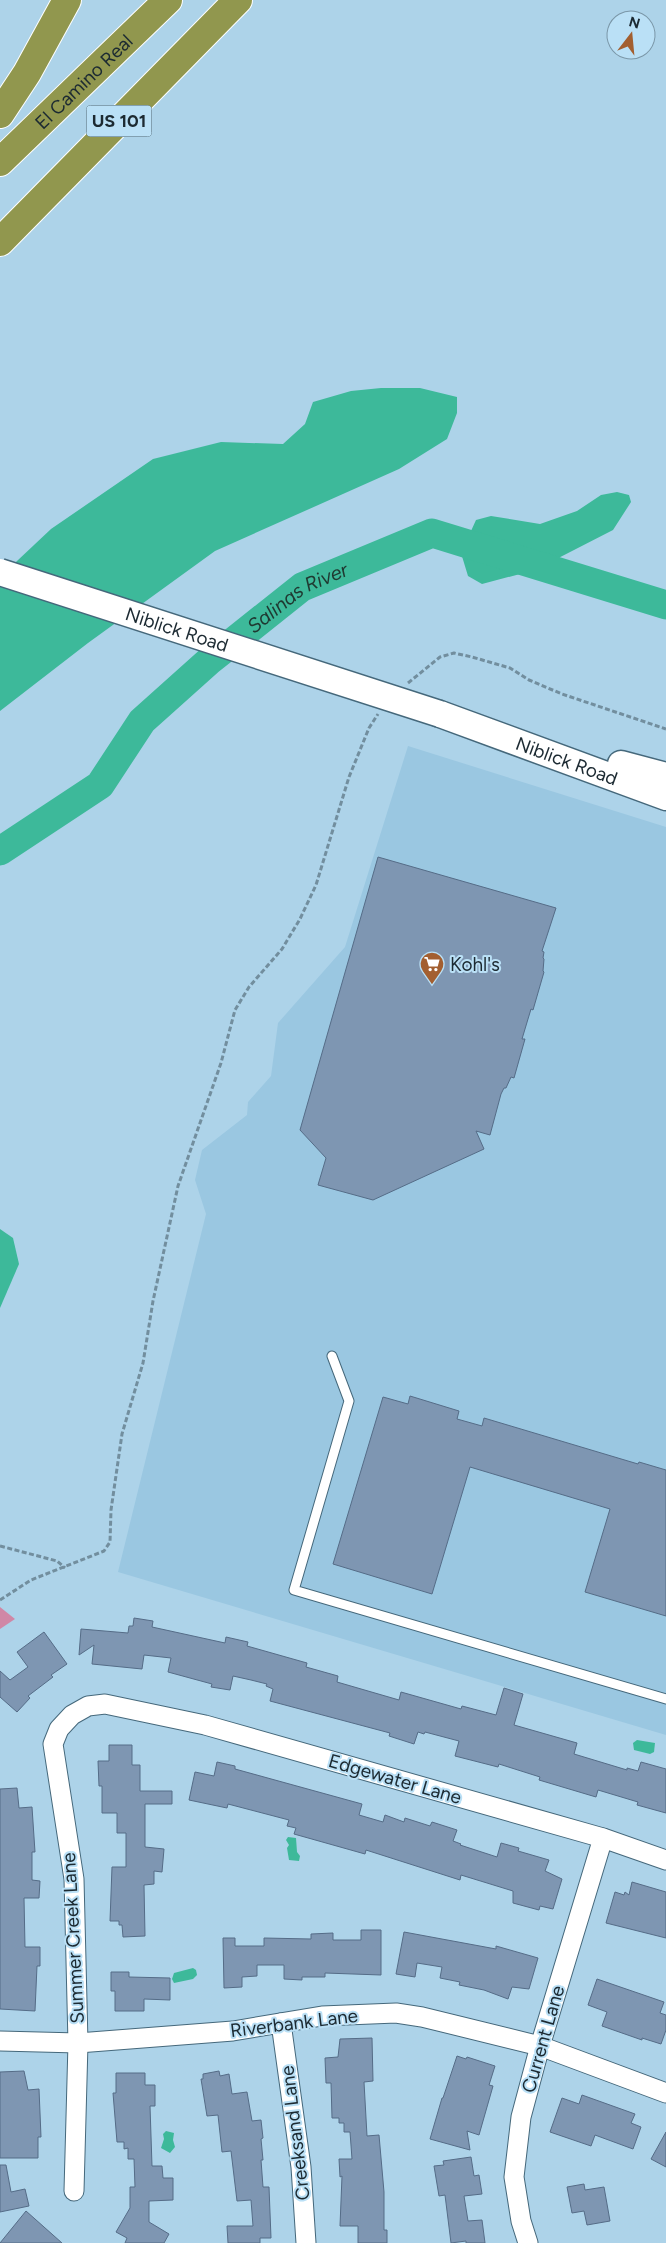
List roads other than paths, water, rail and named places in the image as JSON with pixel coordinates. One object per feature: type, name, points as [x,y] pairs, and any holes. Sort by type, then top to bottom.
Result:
[{"type":"highway","points":[[0,114],[27,73],[67,0]]},
{"type":"highway","name":"El Camino Real","points":[[0,162],[168,0]]},
{"type":"highway","name":"US 101","points":[[0,242],[238,0]]},
{"type":"main road","name":"Niblick Road","points":[[0,572],[440,714],[666,797]]},
{"type":"main road","name":"Niblick Road","points":[[440,714],[666,776]]},
{"type":"street","name":"Summer Creek Lane","points":[[74,2191],[78,2043],[74,1879],[53,1744],[59,1729],[72,1715],[88,1706],[105,1704],[122,1707]]},
{"type":"street","name":"Edgewater Lane","points":[[122,1707],[205,1725],[603,1838],[666,1860]]},
{"type":"street","name":"Current Lane","points":[[528,2243],[521,2221],[514,2177],[521,2117],[540,2046],[603,1838]]},
{"type":"street","name":"Riverbank Lane","points":[[0,2041],[78,2043],[233,2031],[322,2016],[396,2013],[422,2017],[540,2046],[666,2093]]},
{"type":"street","name":"Creeksand Lane","points":[[281,2023],[301,2167],[306,2243]]},
{"type":"lane","points":[[332,1356],[349,1401],[294,1590],[666,1699]]},
{"type":"waterway","name":"Salinas River","points":[[0,851],[100,785],[142,721],[209,661],[302,587],[432,533],[666,605]]},
{"type":"place","name":"Kohl's","points":[[432,985]]}]
